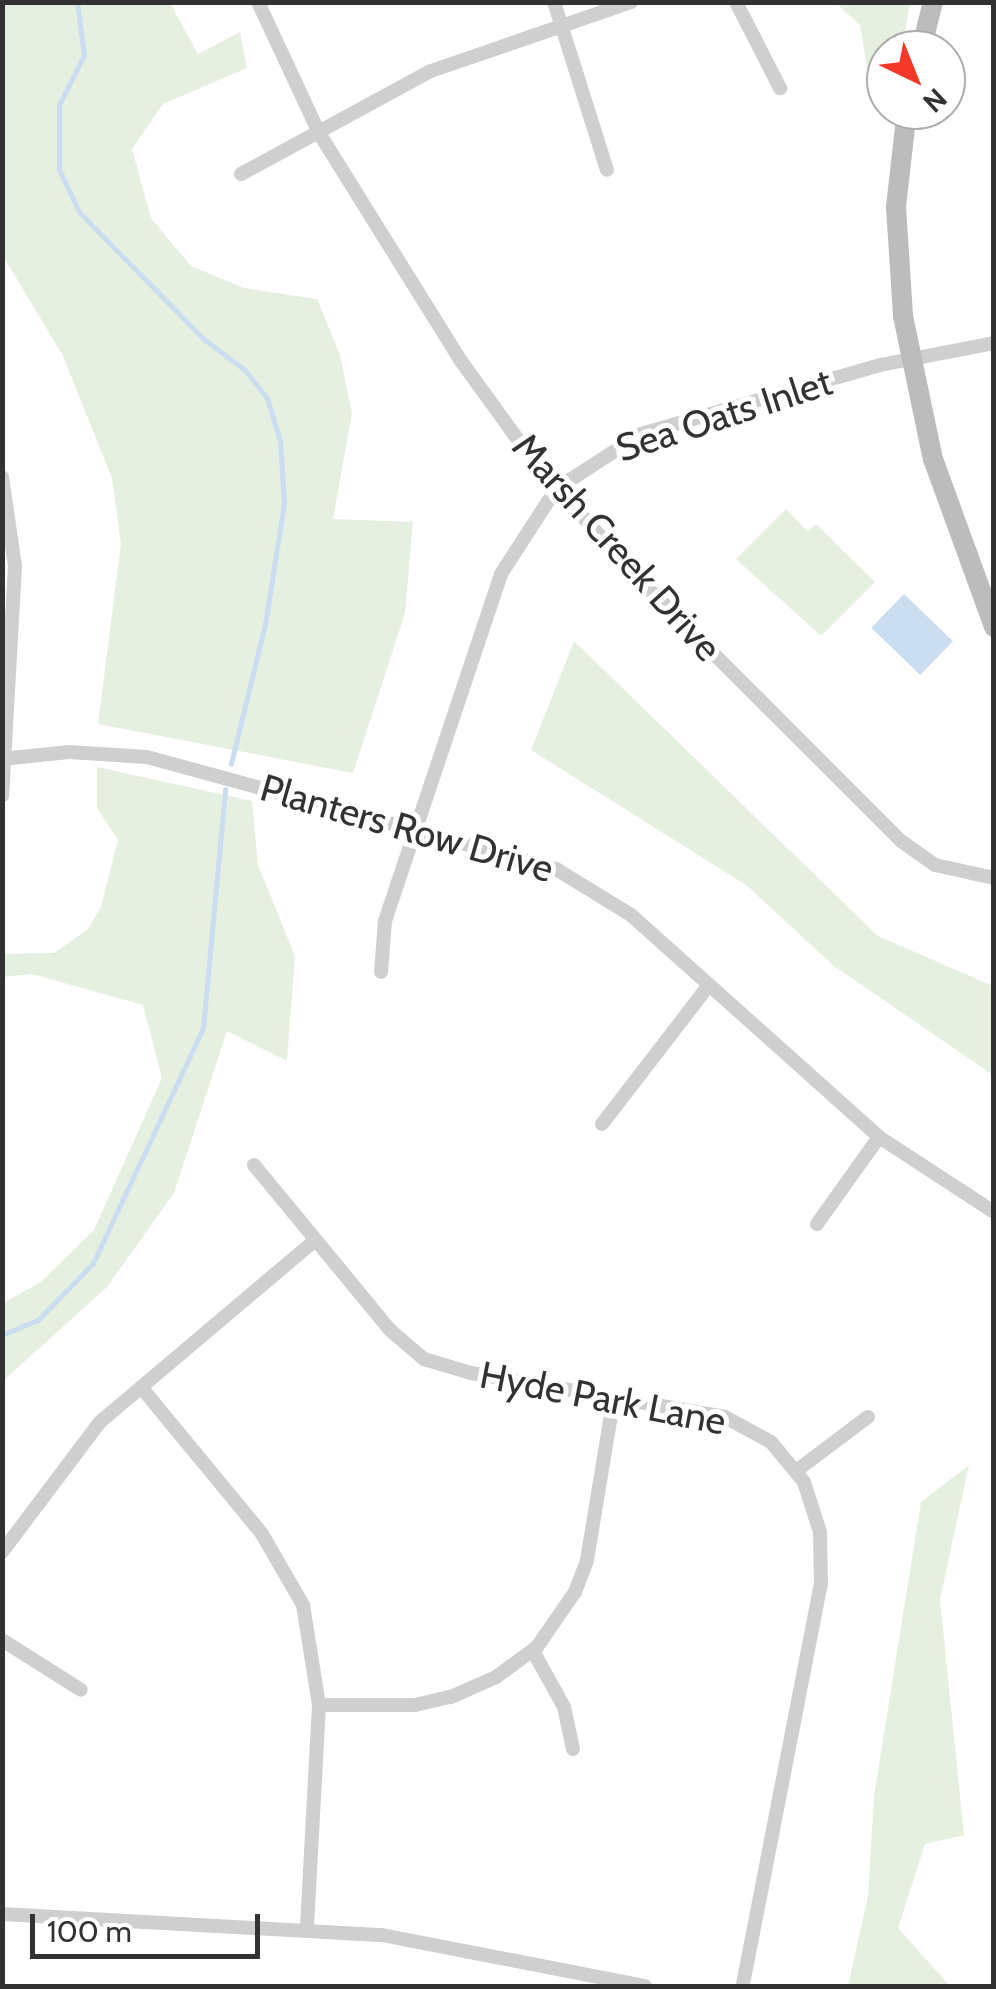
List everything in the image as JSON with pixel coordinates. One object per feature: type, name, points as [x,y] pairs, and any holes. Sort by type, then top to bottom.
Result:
[{"type":"main road","points":[[926,30],[933,2]]},
{"type":"main road","points":[[905,130],[896,246],[911,358],[947,507],[994,626]]},
{"type":"street","name":"Marsh Creek Drive","points":[[258,2],[318,134],[461,361],[556,489],[902,841],[935,865],[994,878]]},
{"type":"street","points":[[554,2],[607,170]]},
{"type":"street","points":[[241,174],[431,71],[631,2]]},
{"type":"street","points":[[736,2],[780,88]]},
{"type":"street","name":"Sea Oats Inlet","points":[[380,972],[385,921],[500,574],[556,489],[641,434],[911,358],[994,343]]},
{"type":"street","points":[[2,477],[15,566],[2,796]]},
{"type":"street","name":"Planters Row Drive","points":[[4,759],[70,752],[147,757],[416,828],[579,880],[631,914],[879,1137],[994,1212]]},
{"type":"street","points":[[602,1124],[709,985]]},
{"type":"street","points":[[817,1224],[879,1137]]},
{"type":"street","name":"Hyde Park Lane","points":[[254,1164],[390,1330],[424,1358],[471,1373],[725,1416],[771,1442],[796,1472],[820,1532],[821,1583],[743,1986]]},
{"type":"street","points":[[2,1552],[69,1457],[141,1387],[316,1240]]},
{"type":"street","points":[[141,1387],[287,1572],[312,1638],[319,1704],[307,1929]]},
{"type":"street","points":[[319,1704],[415,1705],[450,1698],[496,1677],[533,1650],[558,1622],[587,1560],[614,1396]]},
{"type":"street","points":[[796,1472],[868,1416]]},
{"type":"street","points":[[2,1640],[81,1690]]},
{"type":"street","points":[[533,1650],[564,1706],[572,1750]]},
{"type":"street","points":[[2,1914],[307,1929],[430,1941],[645,1986]]},
{"type":"green space","points":[[2,3],[170,3],[198,54],[240,32],[247,68],[163,104],[132,149],[151,218],[191,266],[244,288],[317,299],[340,355],[352,413],[333,519],[413,522],[405,613],[353,773],[98,724],[121,544],[112,478],[63,356],[3,256]]},
{"type":"green space","points":[[836,3],[910,3],[905,30],[866,30],[866,61],[860,25]]},
{"type":"green space","points":[[786,509],[808,532],[816,524],[875,582],[821,636],[736,559]]},
{"type":"green space","points":[[574,641],[878,936],[993,986],[993,1075],[834,966],[746,885],[531,750]]},
{"type":"green space","points":[[97,767],[252,801],[258,865],[295,956],[287,1061],[227,1031],[174,1193],[107,1287],[3,1381],[3,1303],[41,1282],[94,1230],[162,1078],[143,1005],[32,974],[3,977],[3,954],[54,953],[88,929],[101,907],[118,840],[97,808]]},
{"type":"green space","points":[[969,1465],[940,1599],[964,1835],[925,1844],[898,1928],[950,1986],[848,1986],[868,1896],[874,1796],[921,1502]]},
{"type":"water","points":[[904,594],[953,641],[920,675],[871,628]]},
{"type":"waterway","points":[[77,2],[84,55],[59,105],[59,169],[79,212],[205,340],[245,370],[267,398],[280,441],[284,503],[265,624],[231,764]]},
{"type":"waterway","points":[[2,1335],[38,1320],[93,1263],[203,1028],[225,789]]}]
